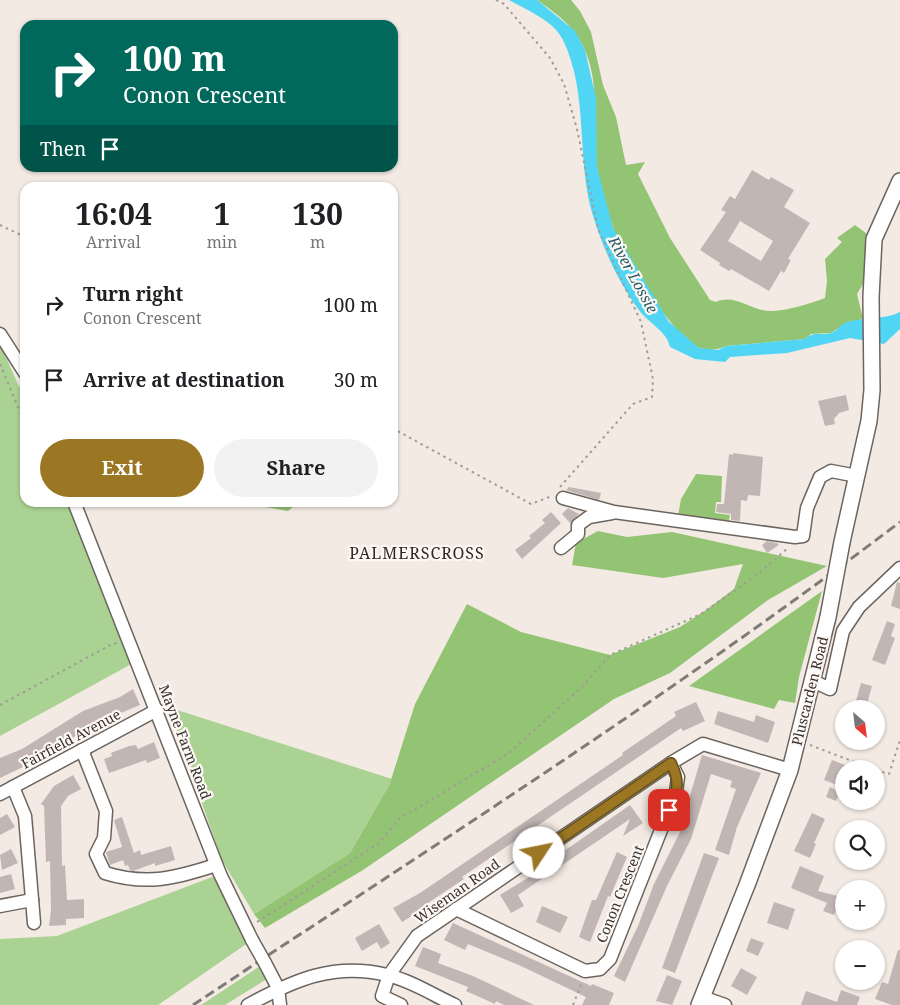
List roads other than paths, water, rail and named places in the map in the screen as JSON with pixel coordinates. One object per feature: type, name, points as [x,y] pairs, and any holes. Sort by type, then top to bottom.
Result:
[{"type":"main road","name":"Pluscarden Road","points":[[700,1001],[790,770],[813,681],[869,421],[873,363],[871,297],[874,239],[900,181]]},
{"type":"street","points":[[0,334],[20,365]]},
{"type":"street","points":[[563,498],[614,512],[795,537],[803,536],[808,508],[820,477],[831,470],[857,476]]},
{"type":"street","name":"Mayne Farm Road","points":[[76,507],[157,710],[216,865],[278,988]]},
{"type":"street","points":[[561,548],[578,534],[578,525],[589,517],[614,512]]},
{"type":"street","points":[[813,681],[830,689],[843,631],[859,607],[900,568]]},
{"type":"street","name":"Fairfield Avenue","points":[[0,794],[157,710]]},
{"type":"street","name":"Wiseman Road","points":[[389,975],[417,936],[671,763],[702,744],[790,770]]},
{"type":"street","points":[[82,750],[106,810],[104,838],[96,854],[105,873],[127,880],[154,879],[180,877],[216,865]]},
{"type":"street","name":"Conon Crescent","points":[[456,909],[586,971],[600,969],[610,959],[676,792],[678,777],[671,763]]},
{"type":"street","points":[[13,787],[25,816],[34,923]]},
{"type":"street","points":[[0,906],[32,900]]},
{"type":"street","points":[[248,1005],[278,988],[317,975],[350,969],[389,975],[454,1005]]},
{"type":"street","points":[[389,975],[382,996],[401,1005]]},
{"type":"street","points":[[278,988],[280,1005]]},
{"type":"street","points":[[700,1001],[725,1005]]},
{"type":"water","name":"River Lossie","points":[[509,0],[537,0],[575,31],[585,50],[596,98],[597,167],[613,228],[669,322],[699,348],[718,350],[726,346],[805,339],[815,334],[831,333],[847,322],[894,315],[900,312],[900,329],[884,344],[850,338],[787,353],[730,357],[725,362],[695,359],[670,347],[665,336],[643,315],[625,289],[607,255],[598,231],[588,197],[577,83],[563,40],[547,21]]},
{"type":"railway","points":[[193,1005],[639,709],[814,586],[900,522]]},
{"type":"district","name":"PALMERSCROSS","points":[[417,553]]}]
